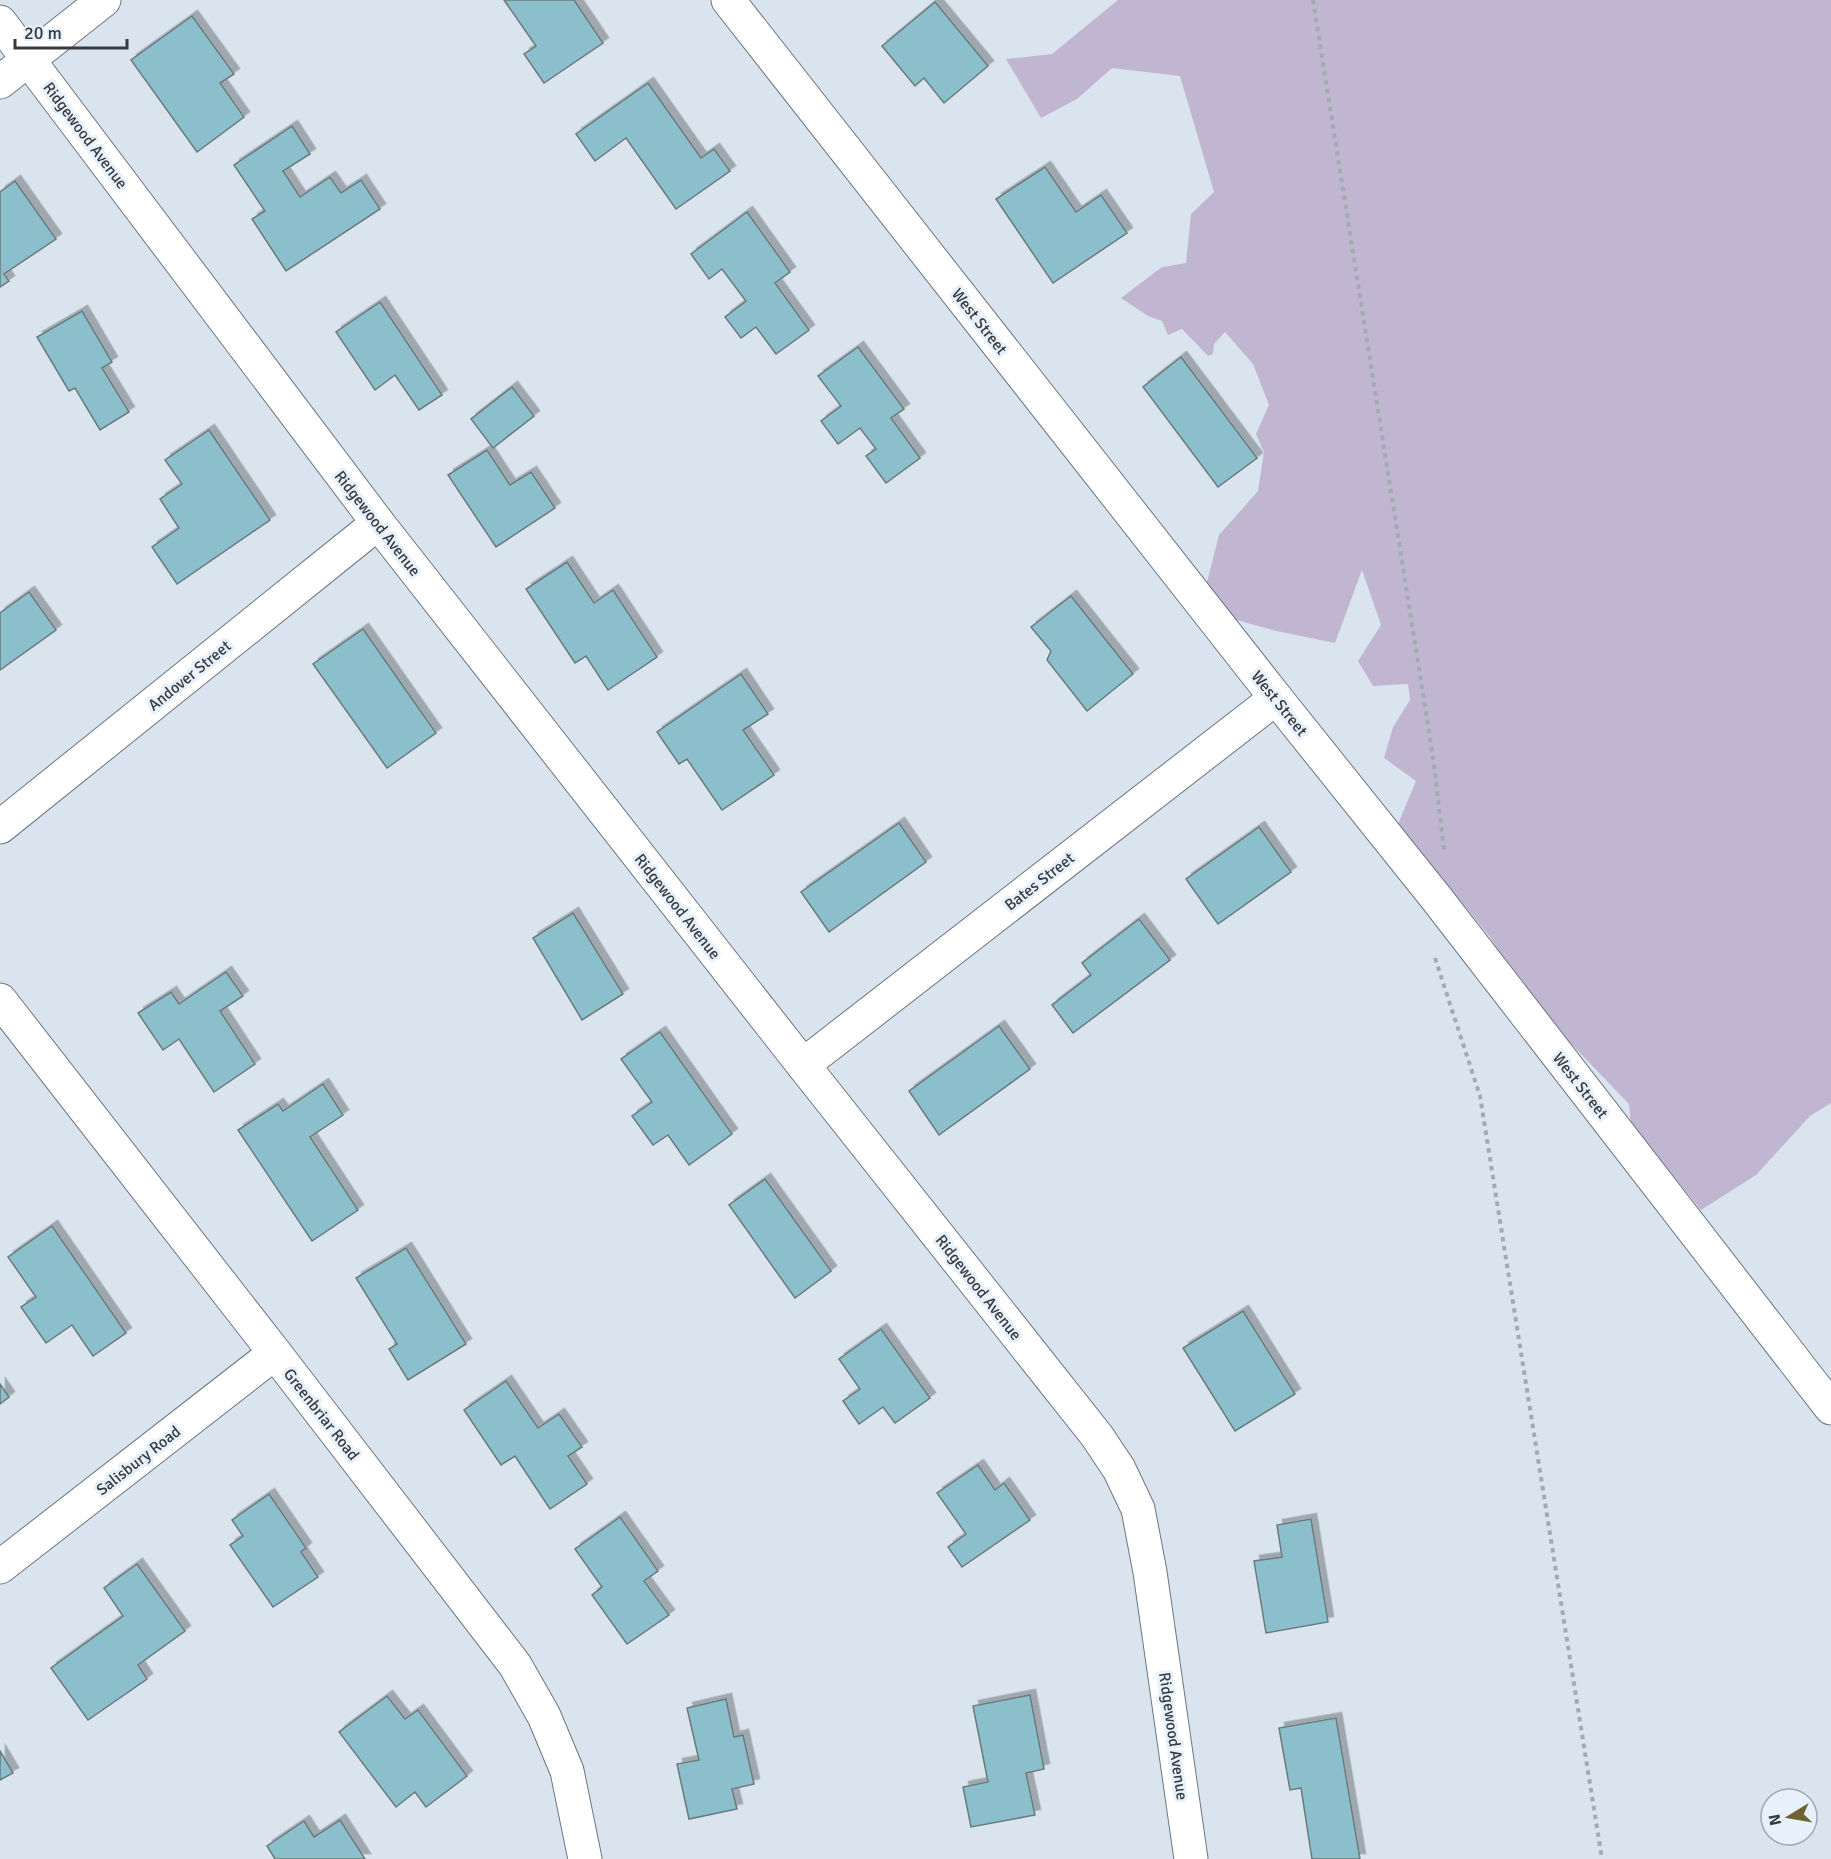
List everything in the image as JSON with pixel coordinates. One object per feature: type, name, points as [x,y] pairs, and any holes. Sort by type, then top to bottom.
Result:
[{"type":"street","points":[[0,82],[104,0]]},
{"type":"street","name":"West Street","points":[[728,0],[1276,698],[1437,899],[1831,1408]]},
{"type":"street","name":"Ridgewood Avenue","points":[[0,22],[378,523],[1097,1436],[1119,1469],[1138,1509],[1150,1572],[1191,1859]]},
{"type":"street","name":"Andover Street","points":[[0,827],[378,523]]},
{"type":"street","name":"Bates Street","points":[[803,1065],[1276,698]]},
{"type":"street","name":"Greenbriar Road","points":[[0,1000],[515,1665],[544,1716],[567,1771],[579,1855]]},
{"type":"street","name":"Salisbury Road","points":[[0,1567],[275,1353]]},
{"type":"shaded area","points":[[1118,0],[1831,0],[1831,1103],[1810,1116],[1756,1175],[1701,1210],[1642,1137],[1632,1137],[1629,1104],[1530,1001],[1490,937],[1398,824],[1416,781],[1384,758],[1393,727],[1410,700],[1408,684],[1373,686],[1358,661],[1381,625],[1362,570],[1335,643],[1272,630],[1230,618],[1206,586],[1219,535],[1258,491],[1264,452],[1256,434],[1269,405],[1253,364],[1225,332],[1214,344],[1213,354],[1208,356],[1182,329],[1168,335],[1162,321],[1148,316],[1121,298],[1162,267],[1186,263],[1191,214],[1214,192],[1180,76],[1112,68],[1077,99],[1041,118],[1006,59],[1052,54]]},
{"type":"building","points":[[504,0],[574,0],[603,43],[544,83],[524,54],[536,46]]},
{"type":"building","points":[[935,2],[988,66],[944,103],[924,78],[915,86],[882,46]]},
{"type":"building","points":[[192,16],[234,74],[220,83],[244,117],[197,152],[131,60]]},
{"type":"building","points":[[648,83],[701,158],[714,149],[730,171],[676,209],[626,138],[595,161],[576,134]]},
{"type":"building","points":[[292,126],[310,154],[283,171],[300,197],[330,177],[341,193],[361,180],[380,209],[286,271],[252,219],[265,211],[234,165]]},
{"type":"building","points":[[1045,167],[1076,212],[1101,195],[1127,233],[1053,283],[996,199]]},
{"type":"building","points":[[15,181],[56,239],[4,274],[9,281],[0,287],[0,192]]},
{"type":"building","points":[[747,212],[790,272],[775,283],[809,330],[776,354],[756,327],[741,338],[725,317],[746,301],[722,269],[709,279],[691,254]]},
{"type":"building","points":[[380,302],[442,395],[419,410],[395,375],[375,390],[336,332]]},
{"type":"building","points":[[82,311],[112,362],[102,368],[129,412],[100,430],[75,388],[69,391],[37,337]]},
{"type":"building","points":[[858,347],[904,409],[891,418],[920,458],[886,483],[866,456],[876,449],[860,428],[838,444],[821,421],[841,406],[818,376]]},
{"type":"building","points":[[1181,357],[1257,458],[1218,487],[1143,387]]},
{"type":"building","points":[[512,387],[534,416],[493,448],[471,419]]},
{"type":"building","points":[[209,430],[270,520],[177,584],[152,547],[179,528],[160,499],[182,484],[165,460]]},
{"type":"building","points":[[487,450],[510,485],[531,472],[555,508],[496,547],[448,475]]},
{"type":"building","points":[[567,562],[594,603],[613,590],[657,657],[608,690],[586,656],[575,663],[526,589]]},
{"type":"building","points":[[29,592],[56,630],[0,670],[0,613]]},
{"type":"building","points":[[1071,596],[1133,674],[1087,711],[1047,660],[1051,651],[1031,627]]},
{"type":"building","points":[[363,629],[436,733],[387,768],[313,664]]},
{"type":"building","points":[[741,674],[768,714],[743,730],[774,775],[722,810],[687,759],[679,764],[657,732]]},
{"type":"building","points":[[899,823],[926,862],[829,932],[801,892]]},
{"type":"building","points":[[1259,827],[1291,872],[1218,924],[1186,879]]},
{"type":"building","points":[[573,913],[623,994],[582,1020],[533,938]]},
{"type":"building","points":[[1139,919],[1170,960],[1073,1033],[1052,1005],[1091,975],[1082,963]]},
{"type":"building","points":[[226,972],[243,996],[220,1011],[255,1064],[214,1092],[179,1039],[163,1050],[138,1013],[171,992],[179,1004]]},
{"type":"building","points":[[999,1026],[1030,1069],[939,1135],[909,1091]]},
{"type":"building","points":[[660,1032],[732,1134],[689,1165],[668,1135],[653,1145],[632,1116],[652,1102],[621,1059]]},
{"type":"building","points":[[323,1084],[343,1115],[310,1137],[358,1210],[312,1241],[238,1130],[278,1104],[283,1111]]},
{"type":"building","points":[[765,1179],[831,1271],[795,1298],[729,1205]]},
{"type":"building","points":[[52,1226],[126,1333],[93,1356],[72,1325],[46,1343],[21,1307],[36,1297],[8,1257]]},
{"type":"building","points":[[406,1248],[466,1344],[408,1380],[389,1349],[397,1344],[356,1278]]},
{"type":"building","points":[[1243,1311],[1295,1394],[1235,1431],[1183,1348]]},
{"type":"building","points":[[881,1329],[930,1398],[895,1423],[883,1407],[859,1424],[843,1401],[860,1389],[839,1359]]},
{"type":"building","points":[[506,1381],[538,1428],[559,1414],[582,1447],[568,1456],[587,1484],[550,1509],[515,1456],[501,1465],[464,1410]]},
{"type":"building","points":[[0,1384],[9,1397],[0,1404]]},
{"type":"building","points":[[978,1465],[995,1490],[1004,1483],[1030,1520],[962,1567],[948,1547],[966,1534],[937,1493]]},
{"type":"building","points":[[269,1494],[306,1548],[301,1552],[318,1577],[273,1607],[230,1545],[243,1536],[232,1520]]},
{"type":"building","points":[[620,1517],[658,1571],[644,1581],[669,1615],[627,1644],[592,1595],[602,1587],[575,1549]]},
{"type":"building","points":[[1311,1519],[1328,1622],[1266,1633],[1254,1561],[1282,1557],[1277,1525]]},
{"type":"building","points":[[137,1564],[185,1631],[138,1665],[147,1679],[88,1720],[51,1668],[123,1616],[104,1588]]},
{"type":"building","points":[[1030,1695],[1044,1769],[1026,1773],[1035,1815],[971,1827],[963,1787],[988,1782],[973,1706]]},
{"type":"building","points":[[387,1696],[405,1719],[418,1710],[467,1776],[426,1807],[415,1792],[396,1807],[339,1732]]},
{"type":"building","points":[[726,1699],[734,1737],[743,1735],[754,1784],[732,1789],[737,1809],[689,1819],[677,1764],[699,1760],[687,1708]]},
{"type":"building","points":[[1336,1718],[1360,1859],[1312,1859],[1301,1788],[1290,1790],[1279,1728]]},
{"type":"building","points":[[0,1751],[13,1773],[0,1780]]},
{"type":"building","points":[[340,1820],[365,1859],[275,1859],[267,1846],[304,1821],[314,1837]]}]
